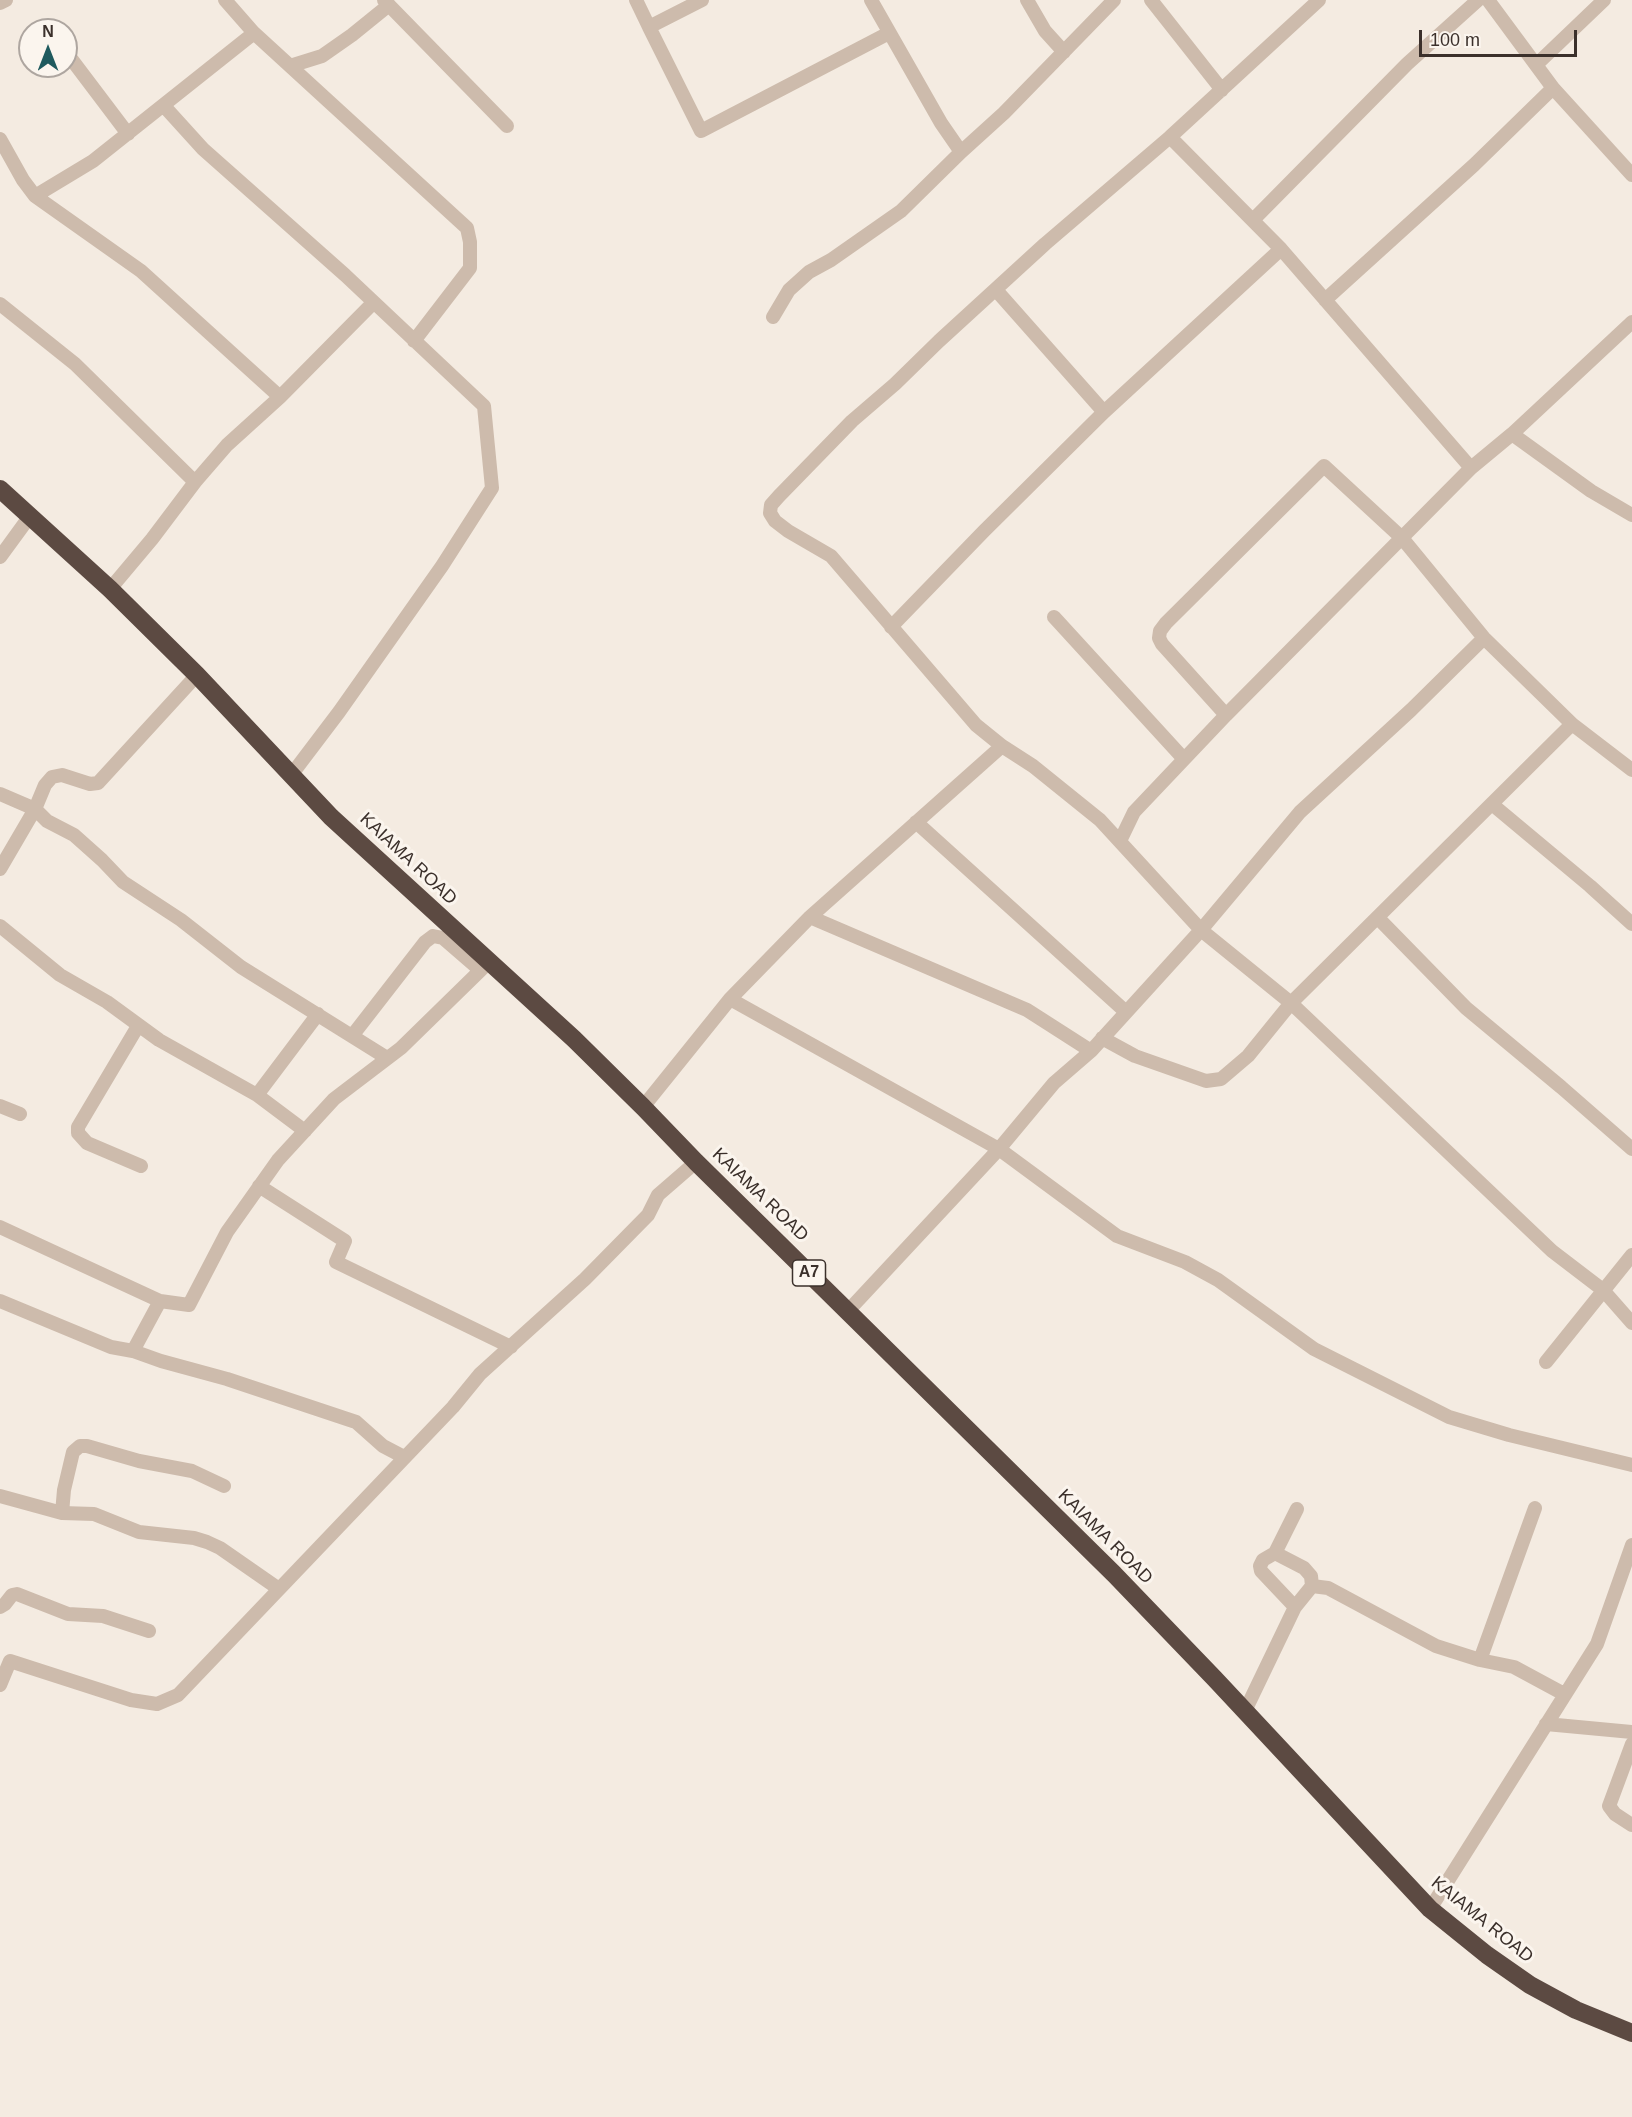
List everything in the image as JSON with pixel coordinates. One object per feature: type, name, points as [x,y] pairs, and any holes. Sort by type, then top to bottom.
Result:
[{"type":"highway","name":"KAIAMA ROAD","points":[[0,489],[110,589],[197,675],[331,817],[484,966],[574,1039],[1114,1574],[1430,1909],[1487,1955],[1530,1985],[1576,2010],[1632,2033]]},
{"type":"street","points":[[0,3],[6,0]]},
{"type":"street","points":[[225,0],[254,33],[466,228],[470,242],[470,268],[414,341]]},
{"type":"street","points":[[636,0],[701,131],[889,33]]},
{"type":"street","points":[[649,27],[702,0]]},
{"type":"street","points":[[871,0],[941,123],[961,152]]},
{"type":"street","points":[[1027,0],[1045,31],[1064,52]]},
{"type":"street","points":[[773,317],[789,290],[809,272],[831,260],[901,211],[1004,113],[1114,0]]},
{"type":"street","points":[[1150,0],[1222,90]]},
{"type":"street","points":[[1253,220],[1407,64],[1478,0]]},
{"type":"street","points":[[1488,0],[1553,88],[1628,170]]},
{"type":"street","points":[[1536,65],[1604,0]]},
{"type":"street","points":[[290,66],[322,56],[352,35],[386,2],[507,126]]},
{"type":"street","points":[[1312,3],[1222,90],[1045,244],[852,422],[771,505],[770,513],[775,521],[788,531],[831,555],[976,725],[1050,779],[1100,820],[1201,930],[1292,1003],[1552,1251],[1603,1290],[1632,1323]]},
{"type":"street","points":[[34,196],[93,161],[254,33]]},
{"type":"street","points":[[78,68],[128,134]]},
{"type":"street","points":[[1325,300],[1474,165],[1553,88]]},
{"type":"street","points":[[164,106],[203,149],[484,406],[492,488],[435,576],[339,712],[292,774]]},
{"type":"street","points":[[1170,137],[1281,249],[1471,468]]},
{"type":"street","points":[[0,139],[34,196],[141,271],[279,397]]},
{"type":"street","points":[[1628,170],[1632,152]]},
{"type":"street","points":[[891,627],[1104,412],[1281,249]]},
{"type":"street","points":[[996,290],[1104,412]]},
{"type":"street","points":[[110,589],[227,445],[279,397],[373,303]]},
{"type":"street","points":[[0,304],[75,364],[195,482]]},
{"type":"street","points":[[1120,841],[1134,812],[1183,758],[1471,468],[1512,434],[1632,322]]},
{"type":"street","points":[[1512,434],[1591,491],[1632,515]]},
{"type":"street","points":[[1226,715],[1162,644],[1159,638],[1160,631],[1324,466],[1402,538],[1484,638],[1572,724],[1632,770]]},
{"type":"street","points":[[0,557],[30,516]]},
{"type":"street","points":[[1054,617],[1183,758]]},
{"type":"street","points":[[849,1311],[999,1149],[1054,1083],[1091,1051],[1201,930],[1300,812],[1411,710],[1484,638]]},
{"type":"street","points":[[0,869],[35,809],[45,785],[52,777],[62,775],[90,784],[98,783],[197,675]]},
{"type":"street","points":[[1102,1038],[1147,1061],[1206,1081],[1221,1080],[1248,1056],[1292,1003],[1572,724]]},
{"type":"street","points":[[643,1107],[730,999],[810,917],[1002,746]]},
{"type":"street","points":[[0,794],[35,809],[47,821],[74,836],[123,882],[181,920],[242,967],[387,1058]]},
{"type":"street","points":[[1492,805],[1632,924]]},
{"type":"street","points":[[916,822],[1126,1012]]},
{"type":"street","points":[[810,917],[1027,1010],[1091,1051]]},
{"type":"street","points":[[1378,918],[1466,1008],[1632,1149]]},
{"type":"street","points":[[0,926],[60,975],[107,1002],[166,1045],[257,1095],[305,1131]]},
{"type":"street","points":[[0,1227],[160,1301],[189,1305],[227,1232],[278,1160],[334,1099],[400,1048],[484,966],[443,938],[433,936],[425,942],[352,1036]]},
{"type":"street","points":[[730,999],[999,1149],[1117,1236],[1185,1262],[1218,1280],[1314,1349],[1449,1417],[1509,1435],[1632,1465]]},
{"type":"street","points":[[257,1095],[318,1014]]},
{"type":"street","points":[[138,1026],[78,1127],[78,1133],[87,1143],[141,1166]]},
{"type":"street","points":[[0,1106],[20,1114]]},
{"type":"street","points":[[0,1684],[10,1661],[131,1700],[157,1704],[178,1695],[453,1407],[480,1374],[585,1279],[648,1215],[658,1195],[696,1162]]},
{"type":"street","points":[[259,1186],[345,1241],[336,1262],[511,1347]]},
{"type":"street","points":[[1546,1362],[1632,1255]]},
{"type":"street","points":[[0,1301],[111,1347],[133,1351],[238,1382],[356,1422],[383,1446],[404,1457]]},
{"type":"street","points":[[133,1351],[160,1301]]},
{"type":"street","points":[[62,1513],[64,1490],[73,1452],[80,1446],[192,1471],[224,1486]]},
{"type":"street","points":[[0,1497],[62,1513],[94,1514],[139,1532],[194,1538],[207,1542],[279,1589]]},
{"type":"street","points":[[1480,1660],[1535,1508]]},
{"type":"street","points":[[1295,1607],[1261,1571],[1260,1566],[1263,1560],[1275,1553],[1297,1509]]},
{"type":"street","points":[[1430,1909],[1597,1644],[1632,1545]]},
{"type":"street","points":[[1245,1711],[1295,1607],[1312,1586],[1311,1576],[1304,1568],[1275,1553]]},
{"type":"street","points":[[1312,1586],[1328,1588],[1437,1646],[1480,1660],[1514,1667],[1564,1694]]},
{"type":"street","points":[[0,1607],[12,1595],[17,1594],[68,1614],[103,1616],[149,1631]]},
{"type":"street","points":[[1546,1724],[1632,1732]]},
{"type":"street","points":[[1632,1744],[1609,1806],[1615,1815],[1632,1825]]}]
